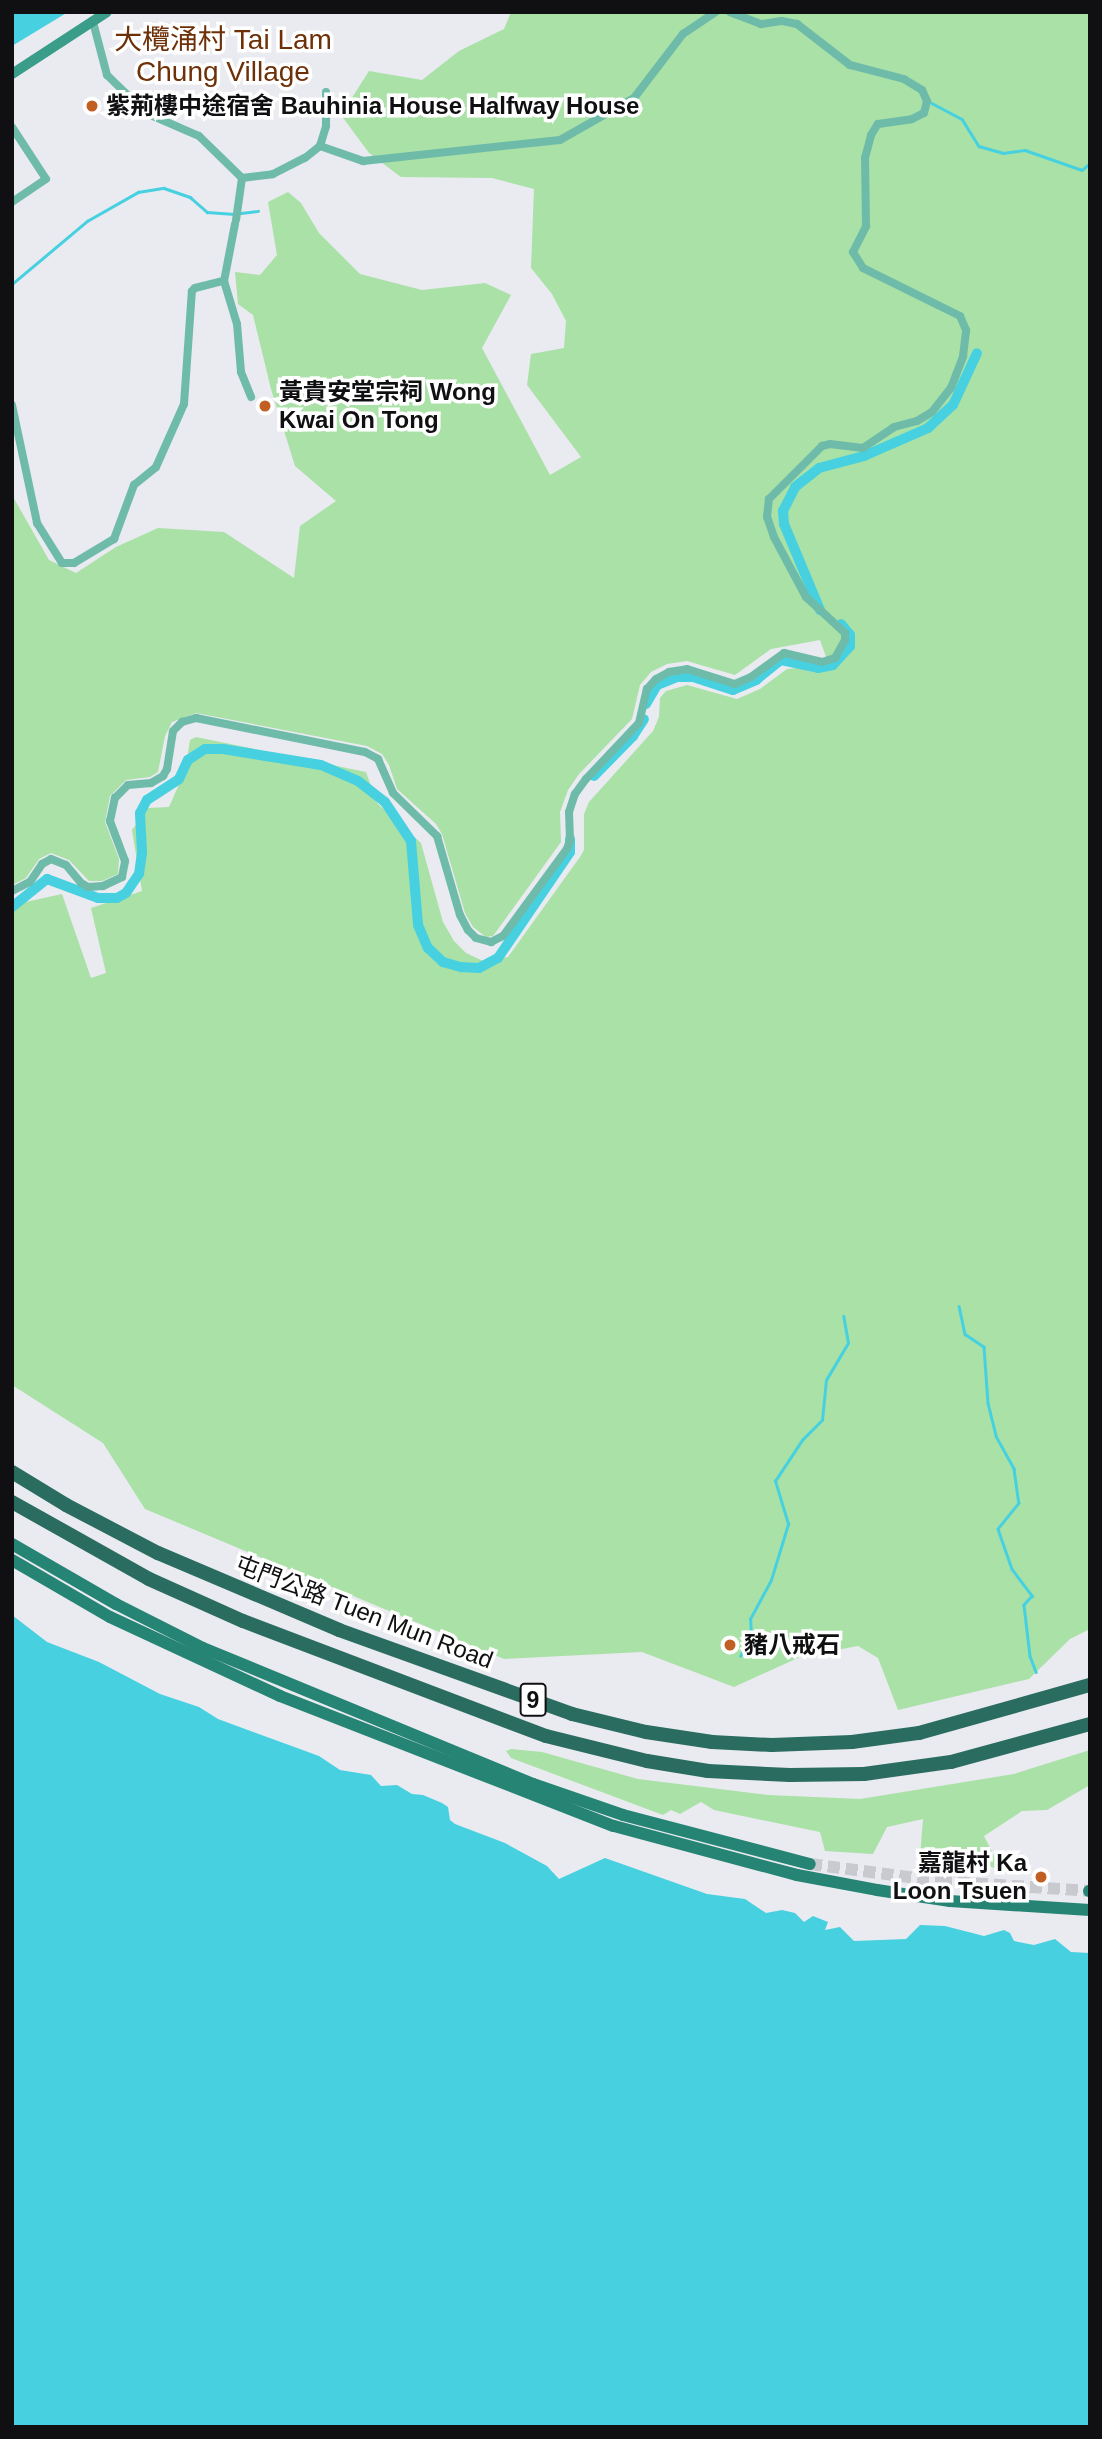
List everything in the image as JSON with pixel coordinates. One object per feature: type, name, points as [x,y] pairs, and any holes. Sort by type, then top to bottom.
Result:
[{"type":"highway","name":"屯門公路 Tuen Mun Road","points":[[12,1472],[66,1505],[158,1553],[339,1630],[572,1714],[646,1732],[712,1742],[772,1745],[852,1742],[919,1733],[1090,1685]]},
{"type":"highway","name":"屯門公路 Tuen Mun Road","points":[[12,1502],[149,1579],[243,1621],[546,1736],[647,1761],[722,1771],[864,1774],[951,1762],[1090,1724]]},
{"type":"main road","points":[[12,1544],[116,1604],[203,1648],[614,1826],[797,1875],[950,1901],[1090,1910]]},
{"type":"main road","points":[[12,1560],[110,1617],[236,1676],[494,1774],[623,1815],[810,1864]]},
{"type":"street","points":[[12,74],[107,12]]},
{"type":"street","points":[[320,146],[363,161],[561,140],[634,98],[687,30],[716,12]]},
{"type":"street","points":[[12,891],[30,882],[43,863],[51,859],[66,865],[79,881],[88,887],[103,886],[122,877],[125,860],[110,821],[115,798],[128,785],[151,783],[163,776],[167,769],[173,731],[182,722],[196,718],[365,752],[378,758],[393,793],[437,836],[460,915],[468,930],[476,938],[491,943],[503,936],[567,849],[570,840],[569,812],[575,794],[639,723],[648,689],[656,679],[669,671],[687,669],[735,684],[751,677],[784,653],[822,662],[835,657],[845,639],[845,633],[806,597],[766,517],[769,499],[822,446],[830,444],[863,448],[894,427],[917,421],[932,412],[951,388],[963,356],[966,330],[960,316],[863,268],[853,253],[866,226],[865,158],[872,135],[878,124],[912,119],[924,113],[927,100],[922,90],[904,79],[850,65],[797,24],[780,21],[761,24],[730,12]]},
{"type":"street","points":[[93,22],[107,75],[146,113],[199,136],[242,178]]},
{"type":"street","points":[[242,178],[273,174],[305,158],[320,146],[326,126],[326,92]]},
{"type":"street","points":[[12,127],[46,179],[12,202]]},
{"type":"street","points":[[242,178],[224,281],[237,324],[241,372],[251,397]]},
{"type":"street","points":[[12,405],[37,523],[62,563],[74,563],[114,539],[134,485],[156,467],[184,404],[192,292],[195,288],[224,281]]},
{"type":"green space","points":[[511,12],[1090,12],[1090,1629],[1070,1639],[1029,1679],[898,1710],[878,1658],[858,1646],[800,1657],[734,1687],[642,1652],[504,1659],[145,1509],[103,1443],[12,1385],[12,905],[62,894],[91,978],[106,973],[91,908],[142,891],[132,830],[148,808],[169,807],[185,771],[190,740],[196,737],[366,772],[377,803],[421,843],[443,922],[454,941],[466,953],[483,961],[508,957],[580,857],[584,850],[584,814],[589,802],[653,731],[659,717],[660,698],[666,691],[687,685],[737,699],[760,689],[787,669],[829,665],[820,640],[771,649],[735,675],[687,661],[667,664],[651,672],[640,685],[632,719],[579,774],[568,790],[560,812],[561,842],[493,936],[486,937],[473,927],[465,913],[442,834],[436,824],[397,789],[389,765],[382,754],[367,746],[196,713],[172,722],[165,736],[158,772],[150,777],[126,780],[110,796],[105,822],[119,859],[118,874],[102,881],[89,881],[69,860],[51,853],[39,859],[26,878],[12,885],[12,495],[49,560],[76,573],[116,547],[158,528],[224,532],[294,578],[300,526],[336,501],[295,466],[271,389],[253,315],[238,304],[235,272],[260,275],[277,255],[268,202],[288,192],[301,203],[319,233],[360,274],[422,290],[485,283],[511,295],[482,348],[550,475],[581,457],[527,385],[531,354],[564,348],[566,321],[552,294],[531,268],[534,189],[492,178],[401,177],[369,153],[341,115],[369,71],[422,80],[459,51],[504,29]]},
{"type":"green space","points":[[511,1749],[542,1752],[638,1779],[768,1795],[860,1799],[1014,1774],[1090,1750],[1090,1785],[1047,1810],[1022,1811],[984,1836],[1002,1871],[963,1856],[920,1857],[923,1819],[887,1827],[873,1854],[825,1851],[820,1832],[714,1810],[701,1802],[680,1814],[671,1810],[663,1815],[511,1758],[506,1751]]},
{"type":"water","points":[[12,12],[68,12],[12,46]]},
{"type":"water","points":[[12,1615],[47,1642],[99,1662],[160,1694],[199,1707],[218,1719],[319,1756],[340,1770],[371,1775],[381,1786],[397,1785],[412,1794],[423,1795],[442,1803],[448,1807],[450,1820],[455,1824],[505,1843],[547,1866],[559,1879],[605,1858],[707,1894],[745,1899],[766,1913],[782,1910],[795,1913],[804,1922],[813,1916],[828,1922],[825,1930],[840,1927],[854,1941],[906,1939],[920,1925],[945,1926],[984,1936],[1004,1930],[1010,1933],[1014,1941],[1034,1945],[1055,1939],[1071,1952],[1090,1953],[1090,2427],[12,2427]]},
{"type":"waterway","points":[[928,101],[962,119],[979,146],[1003,153],[1025,150],[1082,170],[1090,163]]},
{"type":"waterway","points":[[12,284],[87,221],[138,192],[164,188],[190,197],[207,212],[234,214]]},
{"type":"waterway","points":[[241,213],[258,211]]},
{"type":"waterway","points":[[820,610],[784,524],[783,511],[795,487],[819,468],[864,456],[928,428],[953,405],[977,353]]},
{"type":"waterway","points":[[646,704],[657,685],[677,677],[693,677],[733,690],[756,680],[781,660],[818,668],[833,665],[850,646],[850,635],[841,624]]},
{"type":"waterway","points":[[594,776],[633,736],[644,719]]},
{"type":"waterway","points":[[12,907],[47,879],[98,898],[117,898],[126,893],[139,874],[142,852],[140,813],[147,800],[179,779],[188,760],[205,749],[223,749],[321,765],[358,781],[385,802],[411,841],[418,925],[428,948],[443,962],[461,967],[479,968],[498,958],[570,852],[570,839]]},
{"type":"waterway","points":[[959,1306],[965,1334],[984,1347],[988,1403],[996,1436],[1014,1469],[1019,1503],[998,1529],[1012,1569],[1032,1596],[1024,1605],[1030,1656],[1036,1672]]},
{"type":"waterway","points":[[740,1656],[751,1636],[750,1619],[771,1580],[788,1524],[775,1481],[802,1440],[822,1420],[826,1380],[848,1343],[843,1316]]},
{"type":"tunnel","points":[[810,1864],[940,1881],[1089,1891]]},
{"type":"place","name":"紫荊樓中途宿舍 Bauhinia House Halfway House","points":[[92,106]]},
{"type":"place","name":"黃貴安堂宗祠 Wong Kwai On Tong","points":[[265,406]]},
{"type":"place","name":"豬八戒石","points":[[730,1645]]},
{"type":"place","name":"嘉龍村 Ka Loon Tsuen","points":[[1041,1877]]},
{"type":"district","name":"大欖涌村 Tai Lam Chung Village","points":[[223,56]]}]
